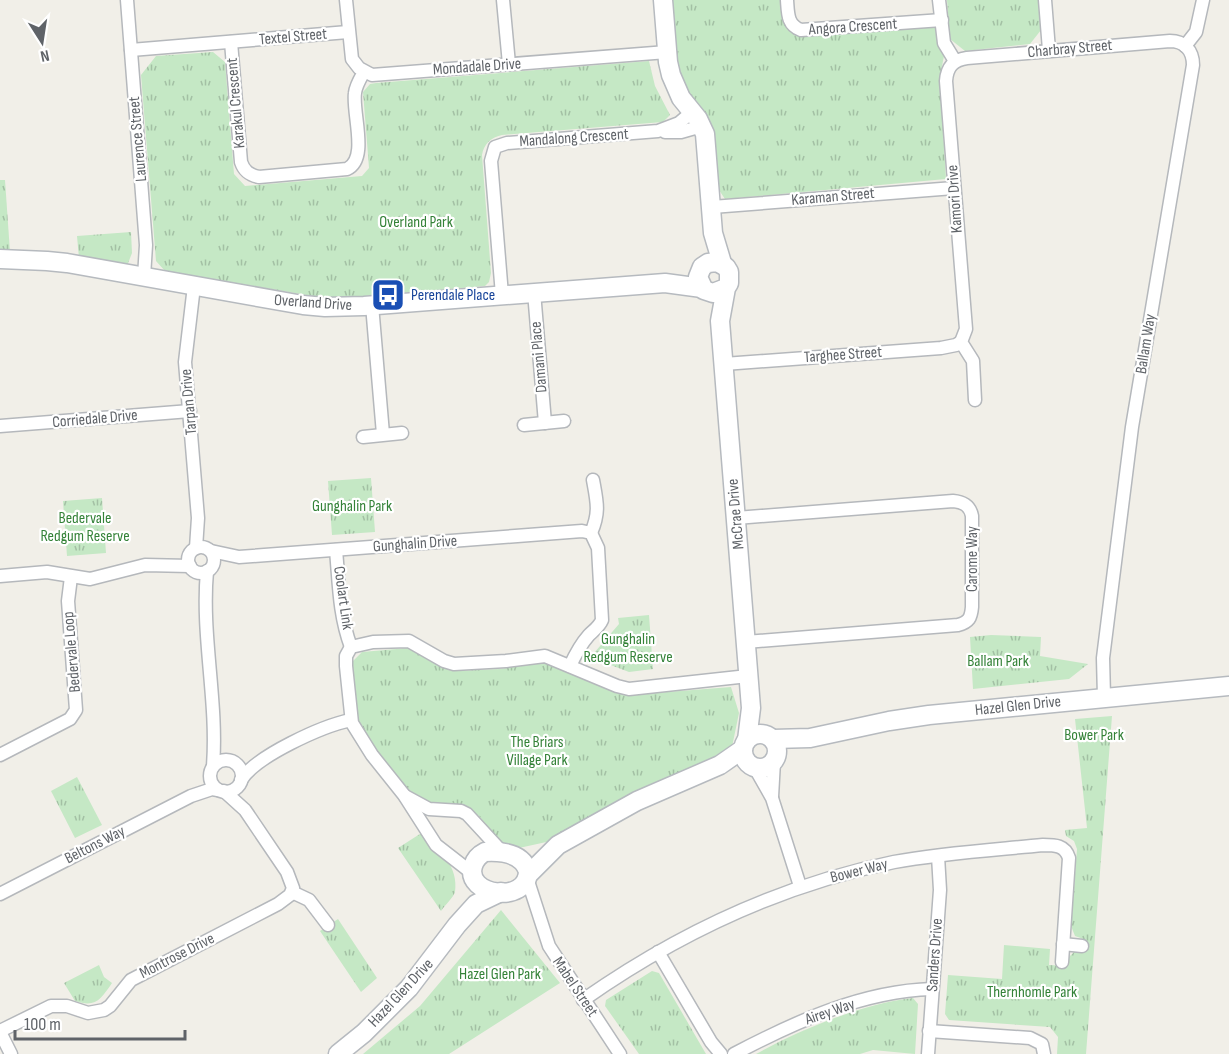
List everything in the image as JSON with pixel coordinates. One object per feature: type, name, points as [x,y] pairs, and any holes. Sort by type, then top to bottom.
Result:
[{"type":"street","name":"Laurence Street","points":[[127,0],[146,245],[144,277]]},
{"type":"street","points":[[346,0],[352,59],[364,72]]},
{"type":"street","points":[[503,0],[508,64]]},
{"type":"street","points":[[663,0],[667,52],[674,85],[697,119],[706,147],[713,233],[709,265],[698,278],[703,289],[713,293],[726,288],[730,277],[729,272],[709,265]]},
{"type":"street","name":"Angora Crescent","points":[[787,0],[790,22],[801,30],[942,20]]},
{"type":"street","points":[[939,0],[944,43],[955,61]]},
{"type":"street","points":[[1045,0],[1049,50]]},
{"type":"street","points":[[1185,46],[1196,32],[1203,0]]},
{"type":"street","name":"Textel Street","points":[[130,50],[348,32]]},
{"type":"street","name":"Charbray Street","points":[[955,61],[1049,50],[1170,41],[1177,41],[1185,46]]},
{"type":"street","name":"Karakul Crescent","points":[[231,42],[241,162],[243,168],[251,175],[259,177],[347,169],[354,165],[359,152],[354,97],[358,82],[364,72]]},
{"type":"street","name":"Ballam Way","points":[[1104,697],[1103,658],[1132,427],[1193,64],[1192,54],[1185,46]]},
{"type":"street","name":"Mondadale Drive","points":[[364,72],[379,75],[667,52]]},
{"type":"street","name":"Kamori Drive","points":[[955,61],[948,69],[946,81],[966,329],[961,342]]},
{"type":"street","name":"Mandalong Crescent","points":[[502,295],[491,161],[495,147],[507,143],[658,131],[672,133],[697,119]]},
{"type":"street","name":"Karaman Street","points":[[712,207],[954,188]]},
{"type":"street","name":"Overland Drive","points":[[0,259],[47,261],[303,305],[334,307],[665,282],[703,289]]},
{"type":"street","name":"Overland Drive","points":[[665,282],[709,265]]},
{"type":"street","name":"Tarpan Drive","points":[[194,286],[185,350],[200,550]]},
{"type":"street","name":"McCrae Drive","points":[[726,288],[720,321],[751,708],[748,755]]},
{"type":"street","name":"McCrae Drive","points":[[703,289],[720,321]]},
{"type":"street","name":"Damani Place","points":[[534,292],[545,423]]},
{"type":"street","points":[[372,305],[383,434]]},
{"type":"street","points":[[961,342],[973,361],[975,400]]},
{"type":"street","name":"Targhee Street","points":[[724,364],[941,348],[961,342]]},
{"type":"street","name":"Corriedale Drive","points":[[0,426],[190,411]]},
{"type":"street","points":[[524,425],[564,421]]},
{"type":"street","points":[[363,436],[402,433]]},
{"type":"street","points":[[570,666],[578,650],[600,626],[602,620],[598,548],[591,533],[598,509],[592,480]]},
{"type":"street","name":"Carome Way","points":[[736,518],[954,501],[967,505],[972,516],[972,615],[967,622],[958,625],[746,642]]},
{"type":"street","name":"Gunghalin Drive","points":[[161,564],[201,569],[239,557],[582,531],[591,533]]},
{"type":"street","points":[[200,550],[189,560],[201,569],[205,600],[215,736],[212,784],[245,810],[287,872],[292,882],[292,891],[309,900],[328,925]]},
{"type":"street","points":[[0,576],[47,572],[90,579],[135,566],[161,564],[200,550],[214,558],[201,569]]},
{"type":"street","name":"Gunghalin Drive","points":[[200,550],[239,557]]},
{"type":"street","name":"Coolart Link","points":[[336,550],[341,613],[351,647]]},
{"type":"street","name":"Bedervale Loop","points":[[0,755],[70,719],[76,710],[68,601],[71,577]]},
{"type":"street","points":[[748,676],[675,682],[629,689],[549,657],[538,656],[506,661],[454,664],[444,661],[417,644],[401,640],[358,644],[351,647],[346,656],[351,720],[372,755],[404,795],[436,845],[473,877],[480,887],[506,892],[518,890],[524,885],[528,876],[558,845],[637,801],[748,755],[756,734],[773,747]]},
{"type":"street","name":"Hazel Glen Drive","points":[[773,747],[919,716],[1229,686]]},
{"type":"street","name":"McCrae Drive","points":[[751,708],[773,747]]},
{"type":"street","points":[[221,791],[234,789],[260,760],[328,726],[351,720]]},
{"type":"street","points":[[215,736],[230,760],[239,767],[245,810]]},
{"type":"street","points":[[748,755],[766,768],[773,747]]},
{"type":"street","points":[[772,798],[773,747]]},
{"type":"street","points":[[748,755],[772,798],[800,886]]},
{"type":"street","points":[[212,769],[217,762],[260,760]]},
{"type":"street","name":"Beltons Way","points":[[191,796],[206,780],[212,769]]},
{"type":"street","name":"Beltons Way","points":[[0,894],[191,796],[212,789],[221,791]]},
{"type":"street","points":[[404,795],[429,809],[461,811],[467,814],[506,853],[525,863],[528,876]]},
{"type":"street","points":[[473,877],[474,862],[485,852],[506,853],[558,845]]},
{"type":"street","name":"Bower Way","points":[[583,1000],[658,952],[726,916],[800,886],[864,869],[938,856],[1043,845],[1064,848],[1070,865],[1062,962]]},
{"type":"street","name":"Sanders Drive","points":[[927,1054],[940,890],[938,856]]},
{"type":"street","name":"Mabel Street","points":[[528,876],[538,917],[554,957],[620,1054]]},
{"type":"street","name":"Hazel Glen Drive","points":[[457,925],[473,877]]},
{"type":"street","name":"Montrose Drive","points":[[0,1032],[51,1006],[68,1006],[88,1014],[104,1010],[111,1006],[131,980],[278,904],[292,891]]},
{"type":"street","name":"Hazel Glen Drive","points":[[338,1054],[372,1026],[410,988],[457,925],[476,904],[506,892]]},
{"type":"street","name":"Mabel Street","points":[[506,892],[538,917]]},
{"type":"street","points":[[1063,944],[1083,946]]},
{"type":"street","points":[[658,952],[711,1042],[721,1054]]},
{"type":"street","name":"Airey Way","points":[[734,1054],[767,1037],[841,1007],[896,992],[932,989]]},
{"type":"street","points":[[929,1031],[1030,1038],[1042,1044],[1044,1054]]},
{"type":"street","points":[[0,1032],[11,1054]]},
{"type":"green space","points":[[670,0],[782,0],[784,17],[797,36],[935,25],[938,43],[944,56],[940,76],[946,179],[725,199],[717,187],[688,93],[678,72]]},
{"type":"green space","points":[[947,0],[1039,0],[1041,30],[1030,44],[965,51],[950,39]]},
{"type":"green space","name":"Overland Park","points":[[213,52],[225,62],[234,174],[245,186],[362,176],[369,168],[363,92],[370,84],[649,61],[655,86],[670,115],[663,122],[502,135],[488,142],[482,155],[491,273],[489,282],[485,286],[353,297],[318,297],[165,271],[156,261],[141,75],[156,56]]},
{"type":"green space","points":[[0,180],[5,180],[10,252],[0,252]]},
{"type":"green space","points":[[131,232],[132,253],[127,266],[79,258],[77,236]]},
{"type":"green space","name":"Gunghalin Park","points":[[371,478],[375,532],[332,535],[328,481]]},
{"type":"green space","name":"Bedervale Redgum Reserve","points":[[102,498],[106,553],[67,556],[63,501]]},
{"type":"green space","name":"Gunghalin Redgum Reserve","points":[[649,615],[653,669],[629,672],[595,659],[594,653],[619,624],[618,618]]},
{"type":"green space","name":"Ballam Park","points":[[991,635],[1041,637],[1040,656],[1088,664],[1069,679],[973,689],[970,637]]},
{"type":"green space","name":"The Briars Village Park","points":[[408,648],[452,671],[500,669],[545,662],[629,695],[731,687],[739,713],[732,747],[704,767],[560,839],[519,848],[502,845],[479,816],[463,807],[430,806],[394,778],[356,721],[351,663],[362,652]]},
{"type":"green space","points":[[1112,716],[1086,1054],[1057,1054],[1058,1037],[1050,1027],[949,1020],[945,1014],[948,975],[1002,979],[1004,945],[1050,949],[1049,965],[1068,966],[1069,957],[1074,952],[1083,952],[1086,940],[1075,936],[1071,926],[1077,849],[1074,841],[1066,836],[1065,830],[1087,828],[1075,719]]},
{"type":"green space","points":[[77,777],[102,825],[75,838],[51,791]]},
{"type":"green space","points":[[423,832],[446,859],[454,874],[455,892],[441,911],[398,848]]},
{"type":"green space","name":"Hazel Glen Park","points":[[501,910],[560,983],[449,1054],[363,1054],[420,1006]]},
{"type":"green space","points":[[338,919],[377,978],[361,992],[320,931]]},
{"type":"green space","points":[[99,965],[104,977],[112,983],[105,994],[93,1003],[75,1001],[64,983]]},
{"type":"green space","points":[[652,971],[659,973],[706,1054],[639,1054],[605,1006],[606,1000]]},
{"type":"green space","points":[[913,998],[918,1004],[915,1054],[873,1050],[860,1054],[756,1054],[832,1019],[874,1005]]},
{"type":"place","name":"Perendale Place","points":[[388,295]]},
{"type":"park label","name":"Bower Park","points":[[1094,735]]},
{"type":"park label","name":"Thernhomle Park","points":[[1032,992]]}]
